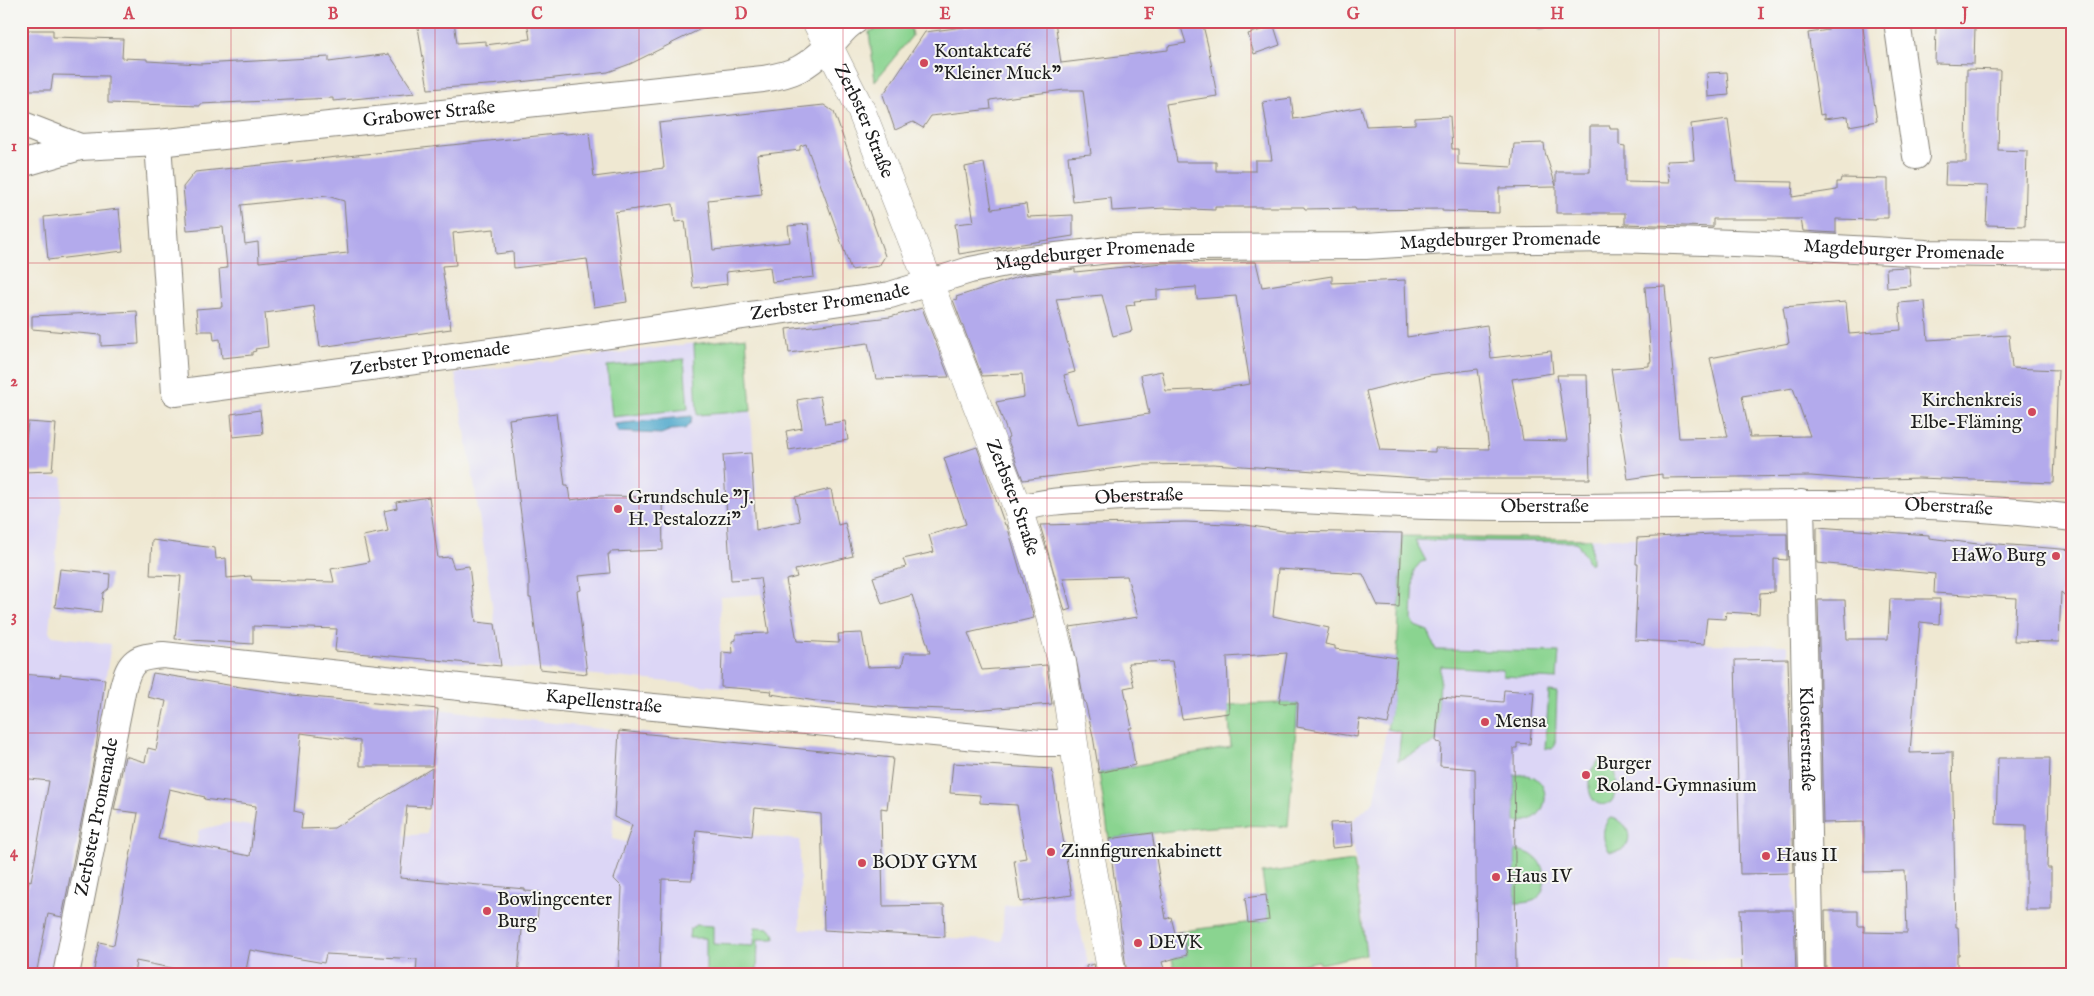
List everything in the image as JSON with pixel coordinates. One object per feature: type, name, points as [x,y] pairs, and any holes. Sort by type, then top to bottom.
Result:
[{"type":"street","name":"Zerbster Straße","points":[[816,21],[861,110],[1018,509],[1038,572],[1062,662],[1073,743],[1112,975]]},
{"type":"street","name":"Grabower Straße","points":[[21,124],[80,147],[158,144],[762,79],[796,72],[829,46],[849,24],[855,21]]},
{"type":"street","points":[[1897,21],[1916,156]]},
{"type":"street","name":"Zerbster Promenade","points":[[158,144],[175,393],[862,300],[890,295],[930,284]]},
{"type":"street","points":[[21,164],[80,147]]},
{"type":"street","name":"Magdeburger Promenade","points":[[930,284],[970,270],[1022,260],[1109,250],[1190,247],[1366,246],[1446,241],[1615,239],[1926,253],[2073,255]]},
{"type":"street","name":"Oberstraße","points":[[1018,509],[1050,502],[1132,496],[1192,495],[1430,506],[1609,507],[1801,504],[1923,506],[2007,511],[2073,518]]},
{"type":"street","name":"Klosterstraße","points":[[1801,504],[1811,975]]},
{"type":"street","name":"Kapellenstraße","points":[[134,661],[148,656],[163,655],[589,701],[1041,743],[1073,743]]},
{"type":"street","name":"Zerbster Promenade","points":[[66,975],[126,673],[134,661]]},
{"type":"shaded area","name":"Grundschule \"J. H. Pestalozzi\"","points":[[746,337],[763,594],[720,597],[721,687],[501,666],[475,489],[455,373]]},
{"type":"shaded area","points":[[21,476],[63,477],[49,632],[53,636],[111,644],[89,783],[53,975],[21,975]]},
{"type":"shaded area","name":"Burger Roland-Gymnasium","points":[[1402,536],[1539,539],[1637,538],[1635,640],[1704,644],[1788,645],[1788,659],[1791,659],[1795,959],[1669,960],[1668,975],[1369,975],[1351,822],[1375,800],[1397,658]]},
{"type":"shaded area","points":[[438,709],[619,731],[612,839],[626,842],[625,848],[663,850],[662,879],[692,880],[696,830],[800,840],[800,929],[1002,941],[1004,906],[1072,895],[1091,975],[190,975],[194,954],[166,935],[117,926],[134,834],[196,846],[199,830],[228,823],[358,839],[427,834]]},
{"type":"green space","points":[[910,21],[912,36],[875,81],[869,32],[885,25]]},
{"type":"green space","points":[[746,337],[751,411],[697,415],[694,344]]},
{"type":"green space","points":[[684,359],[688,409],[612,417],[607,366]]},
{"type":"green space","points":[[1402,536],[1591,539],[1592,563],[1589,563],[1577,542],[1415,540],[1426,561],[1421,562],[1414,570],[1412,620],[1415,626],[1428,631],[1436,650],[1559,652],[1557,679],[1503,676],[1503,670],[1441,666],[1436,742],[1398,761],[1401,732],[1387,729],[1397,657]]},
{"type":"green space","points":[[1549,691],[1557,692],[1555,746],[1552,749],[1545,748]]},
{"type":"green space","points":[[1298,703],[1288,827],[1221,826],[1109,839],[1099,773],[1231,747],[1228,705]]},
{"type":"green space","points":[[1602,759],[1607,759],[1614,768],[1616,786],[1614,798],[1611,802],[1602,805],[1591,797],[1589,780],[1591,771]]},
{"type":"green space","points":[[1514,775],[1534,777],[1540,782],[1545,794],[1543,808],[1539,814],[1526,821],[1515,822]]},
{"type":"green space","points":[[1610,818],[1624,824],[1629,836],[1628,843],[1624,848],[1610,852],[1605,844],[1604,830]]},
{"type":"green space","points":[[1515,850],[1533,856],[1541,865],[1544,878],[1543,890],[1540,896],[1533,901],[1515,903]]},
{"type":"green space","points":[[1354,861],[1366,954],[1320,964],[1319,961],[1248,975],[1176,975],[1172,959],[1187,955],[1182,931],[1269,920],[1262,873]]},
{"type":"green space","points":[[696,925],[713,926],[713,944],[754,946],[755,927],[770,928],[775,935],[775,939],[758,939],[757,975],[706,975],[706,938],[689,938],[690,929]]},
{"type":"water","points":[[1536,21],[1563,21],[1539,30]]},
{"type":"water","points":[[692,416],[691,422],[685,429],[671,430],[661,434],[618,432],[615,424]]},
{"type":"building","points":[[417,21],[454,21],[457,43],[486,41],[486,45],[530,39],[527,21],[717,21],[630,64],[608,72],[502,84],[428,89]]},
{"type":"building","points":[[1010,21],[1055,21],[1061,63],[1168,50],[1168,46],[1186,43],[1179,21],[1202,21],[1217,96],[1166,104],[1177,162],[1216,162],[1216,171],[1255,171],[1255,160],[1272,160],[1263,102],[1291,98],[1294,119],[1361,107],[1366,126],[1415,124],[1415,118],[1450,116],[1452,149],[1458,149],[1458,164],[1512,167],[1514,144],[1544,143],[1556,186],[1556,172],[1590,172],[1590,126],[1610,126],[1610,129],[1619,129],[1619,145],[1625,146],[1625,182],[1669,183],[1666,161],[1694,160],[1691,124],[1728,119],[1736,181],[1793,182],[1792,197],[1837,190],[1837,182],[1840,182],[1841,178],[1888,179],[1888,218],[1876,218],[1876,220],[1836,219],[1836,233],[1803,231],[1801,219],[1713,219],[1713,227],[1625,224],[1625,213],[1556,213],[1556,187],[1499,188],[1499,213],[1442,211],[1442,209],[1356,210],[1355,208],[1305,209],[1304,207],[1215,207],[1215,210],[1166,208],[1112,211],[1111,198],[1073,202],[1068,156],[1091,154],[1083,90],[1064,90],[990,100],[991,109],[931,116],[923,128],[913,122],[895,130],[883,95],[925,32]]},
{"type":"building","points":[[1826,21],[1862,21],[1877,121],[1849,126],[1848,116],[1824,119],[1824,114],[1820,115],[1808,33],[1828,30]]},
{"type":"building","points":[[1274,26],[1280,45],[1254,54],[1248,34]]},
{"type":"building","points":[[1936,26],[1975,27],[1974,64],[1935,63]]},
{"type":"building","points":[[53,30],[53,37],[123,39],[122,58],[147,59],[147,61],[200,64],[329,57],[329,62],[389,54],[415,93],[333,101],[333,98],[200,104],[200,106],[108,103],[108,76],[53,75],[51,90],[24,90],[25,31]]},
{"type":"building","points":[[1967,69],[2000,70],[1998,150],[2027,151],[2025,226],[1986,225],[1988,186],[1945,185],[1946,162],[1966,162]]},
{"type":"building","points":[[1727,72],[1729,95],[1708,97],[1707,73]]},
{"type":"building","points":[[824,105],[834,112],[885,256],[879,266],[851,270],[806,144],[800,146],[800,150],[757,155],[762,194],[708,200],[713,250],[790,242],[788,226],[808,224],[814,277],[772,282],[770,267],[726,272],[727,284],[693,288],[685,221],[675,222],[673,204],[615,212],[627,302],[594,307],[587,259],[514,268],[513,252],[496,254],[494,229],[453,233],[456,265],[442,266],[451,329],[320,347],[314,306],[265,313],[268,347],[255,349],[256,351],[252,352],[252,355],[222,358],[220,339],[214,340],[213,331],[198,331],[196,309],[222,307],[219,269],[227,268],[223,227],[187,230],[183,187],[195,172],[589,132],[594,177],[664,168],[659,123]],"holes":[[[327,196],[344,201],[348,253],[259,262],[258,242],[245,244],[241,205]]]},
{"type":"building","points":[[984,163],[992,209],[1026,204],[1028,217],[1073,215],[1073,236],[959,254],[955,224],[974,222],[965,167]]},
{"type":"building","points":[[119,209],[123,251],[48,260],[44,217]]},
{"type":"building","points":[[1256,262],[1262,287],[1332,276],[1332,283],[1405,280],[1407,337],[1487,325],[1491,358],[1551,351],[1553,373],[1512,379],[1523,440],[1567,441],[1557,375],[1587,375],[1590,479],[1431,479],[1213,464],[1141,465],[1023,480],[996,402],[1024,397],[1022,374],[982,376],[953,300],[957,299],[956,297],[1024,275],[1075,269],[1075,272],[1163,263]],"holes":[[[1196,287],[1197,299],[1236,296],[1250,384],[1218,389],[1166,391],[1162,371],[1141,375],[1149,414],[1077,424],[1064,375],[1075,372],[1056,299],[1102,295],[1113,336],[1132,331],[1126,306],[1135,305],[1134,301],[1157,299],[1157,290]],[[1478,369],[1489,449],[1435,448],[1435,452],[1380,450],[1366,391],[1430,375]]]},
{"type":"building","points":[[1909,267],[1911,286],[1887,288],[1886,268]]},
{"type":"building","points":[[1665,286],[1679,438],[1728,437],[1710,358],[1789,343],[1783,307],[1846,302],[1849,334],[1901,330],[1899,303],[1925,301],[1928,340],[2009,335],[2012,368],[2058,370],[2054,483],[1918,478],[1862,480],[1811,476],[1662,478],[1662,474],[1628,479],[1611,369],[1649,366],[1649,362],[1651,362],[1645,287]],"holes":[[[1793,388],[1810,436],[1750,437],[1742,396]]]},
{"type":"building","points":[[922,308],[949,377],[876,379],[868,343],[789,353],[786,329],[890,317]]},
{"type":"building","points":[[137,311],[139,344],[101,346],[101,335],[32,329],[32,316]]},
{"type":"building","points":[[820,396],[825,424],[845,421],[848,440],[789,450],[786,431],[802,428],[797,400]]},
{"type":"building","points":[[260,410],[263,434],[233,437],[231,414]]},
{"type":"building","points":[[556,413],[565,486],[568,486],[570,500],[601,496],[662,497],[663,550],[610,552],[608,554],[610,573],[579,576],[581,590],[577,591],[587,674],[540,669],[531,598],[529,598],[529,578],[509,419]]},
{"type":"building","points":[[28,422],[56,424],[52,471],[23,472]]},
{"type":"building","points":[[977,447],[1005,525],[1007,525],[1034,618],[968,633],[982,670],[1047,665],[1052,704],[971,710],[891,707],[816,701],[771,694],[772,691],[721,687],[722,652],[733,653],[732,641],[736,640],[736,634],[769,633],[760,578],[731,580],[723,455],[751,453],[756,530],[800,521],[795,497],[831,489],[838,525],[845,523],[853,556],[795,570],[797,577],[786,580],[797,641],[839,643],[838,634],[862,633],[868,667],[902,666],[905,653],[930,653],[912,595],[882,604],[873,577],[906,567],[903,559],[934,552],[929,535],[966,524],[944,458]]},
{"type":"building","points":[[429,497],[438,558],[450,557],[454,568],[469,566],[476,622],[495,624],[501,666],[335,651],[337,629],[253,626],[253,644],[175,639],[181,576],[150,575],[152,540],[215,548],[216,559],[226,558],[227,578],[251,576],[252,580],[334,582],[331,569],[369,562],[363,536],[388,531],[384,511],[397,508],[396,502]]},
{"type":"building","points":[[1186,522],[1246,525],[1283,531],[1402,533],[1399,607],[1378,606],[1363,574],[1278,569],[1273,616],[1329,628],[1325,644],[1335,646],[1335,649],[1397,658],[1388,724],[1359,719],[1357,737],[1297,727],[1298,703],[1279,703],[1287,653],[1227,657],[1229,713],[1182,719],[1172,661],[1128,663],[1134,686],[1124,688],[1132,728],[1129,728],[1135,765],[1099,773],[1070,627],[1138,617],[1127,576],[1063,578],[1071,609],[1065,611],[1040,525]]},
{"type":"building","points":[[1817,527],[1929,535],[1929,538],[1986,545],[1986,543],[2073,550],[2073,603],[2061,592],[2059,642],[2014,641],[2016,598],[1934,593],[1935,574],[1817,563]]},
{"type":"building","points":[[1712,534],[1787,534],[1787,560],[1774,559],[1774,592],[1760,593],[1759,614],[1726,612],[1725,619],[1707,618],[1704,644],[1635,640],[1638,564],[1636,564],[1637,538]]},
{"type":"building","points":[[60,569],[110,574],[109,588],[103,593],[101,612],[55,607]]},
{"type":"building","points":[[1890,599],[1940,599],[1939,624],[1920,622],[1910,753],[1952,752],[1956,927],[1958,927],[1959,955],[1957,955],[1957,975],[1826,975],[1825,911],[1858,911],[1858,926],[1864,926],[1864,932],[1907,933],[1905,871],[1864,872],[1864,822],[1823,823],[1818,600],[1845,600],[1847,639],[1888,639]]},
{"type":"building","points":[[1788,659],[1794,873],[1740,874],[1735,660]]},
{"type":"building","points":[[153,673],[291,695],[438,709],[432,766],[360,766],[360,741],[301,733],[294,811],[303,813],[301,829],[334,828],[432,768],[430,807],[407,806],[400,878],[540,892],[537,921],[523,919],[518,975],[416,975],[417,959],[326,954],[324,963],[250,950],[245,975],[218,975],[191,970],[191,972],[136,961],[134,975],[93,975],[99,942],[114,945],[138,813],[114,810],[125,756],[145,762],[148,748],[156,750],[166,701],[147,697]],"holes":[[[169,789],[205,797],[204,799],[256,806],[250,856],[158,839]]]},
{"type":"building","points":[[21,674],[60,677],[60,674],[105,679],[96,748],[62,917],[48,914],[36,975],[21,975],[21,935],[29,880],[31,881],[49,781],[21,778]]},
{"type":"building","points":[[1504,690],[1534,692],[1530,744],[1517,743],[1517,748],[1514,748],[1516,974],[1477,975],[1475,769],[1440,766],[1441,743],[1436,742],[1439,697],[1503,702]]},
{"type":"building","points":[[619,731],[893,758],[887,809],[881,808],[883,906],[944,905],[945,937],[824,930],[821,814],[755,808],[752,836],[696,830],[692,880],[662,879],[659,975],[618,975],[622,887],[614,879],[632,825],[614,817]]},
{"type":"building","points":[[1998,758],[2050,758],[2047,868],[2051,868],[2051,910],[2026,910],[2026,825],[1996,824]]},
{"type":"building","points":[[953,763],[1052,769],[1072,895],[1020,902],[1014,860],[1026,858],[1017,805],[980,803],[980,795],[950,793]]},
{"type":"building","points":[[1351,822],[1353,846],[1332,848],[1330,823]]},
{"type":"building","points":[[1152,833],[1166,919],[1171,917],[1175,933],[1182,931],[1187,955],[1162,962],[1166,975],[1127,975],[1109,839]]},
{"type":"building","points":[[1266,895],[1269,920],[1248,923],[1245,898]]},
{"type":"building","points":[[1740,910],[1794,910],[1796,975],[1742,975]]},
{"type":"building","points":[[1094,964],[1096,975],[1087,975],[1086,966]]},
{"type":"place","name":"Kontaktcafé \"Kleiner Muck\"","points":[[924,63]]},
{"type":"place","name":"Kirchenkreis Elbe-Fläming","points":[[2032,412]]},
{"type":"place","name":"Grundschule \"J. H. Pestalozzi\"","points":[[618,509]]},
{"type":"place","name":"HaWo Burg","points":[[2056,556]]},
{"type":"place","name":"Mensa","points":[[1485,722]]},
{"type":"place","name":"Burger Roland-Gymnasium","points":[[1586,775]]},
{"type":"place","name":"Zinnfigurenkabinett","points":[[1051,852]]},
{"type":"place","name":"Haus II","points":[[1766,856]]},
{"type":"place","name":"BODY GYM","points":[[862,863]]},
{"type":"place","name":"Haus IV","points":[[1496,877]]},
{"type":"place","name":"Bowlingcenter Burg","points":[[487,911]]},
{"type":"place","name":"DEVK","points":[[1138,943]]}]
